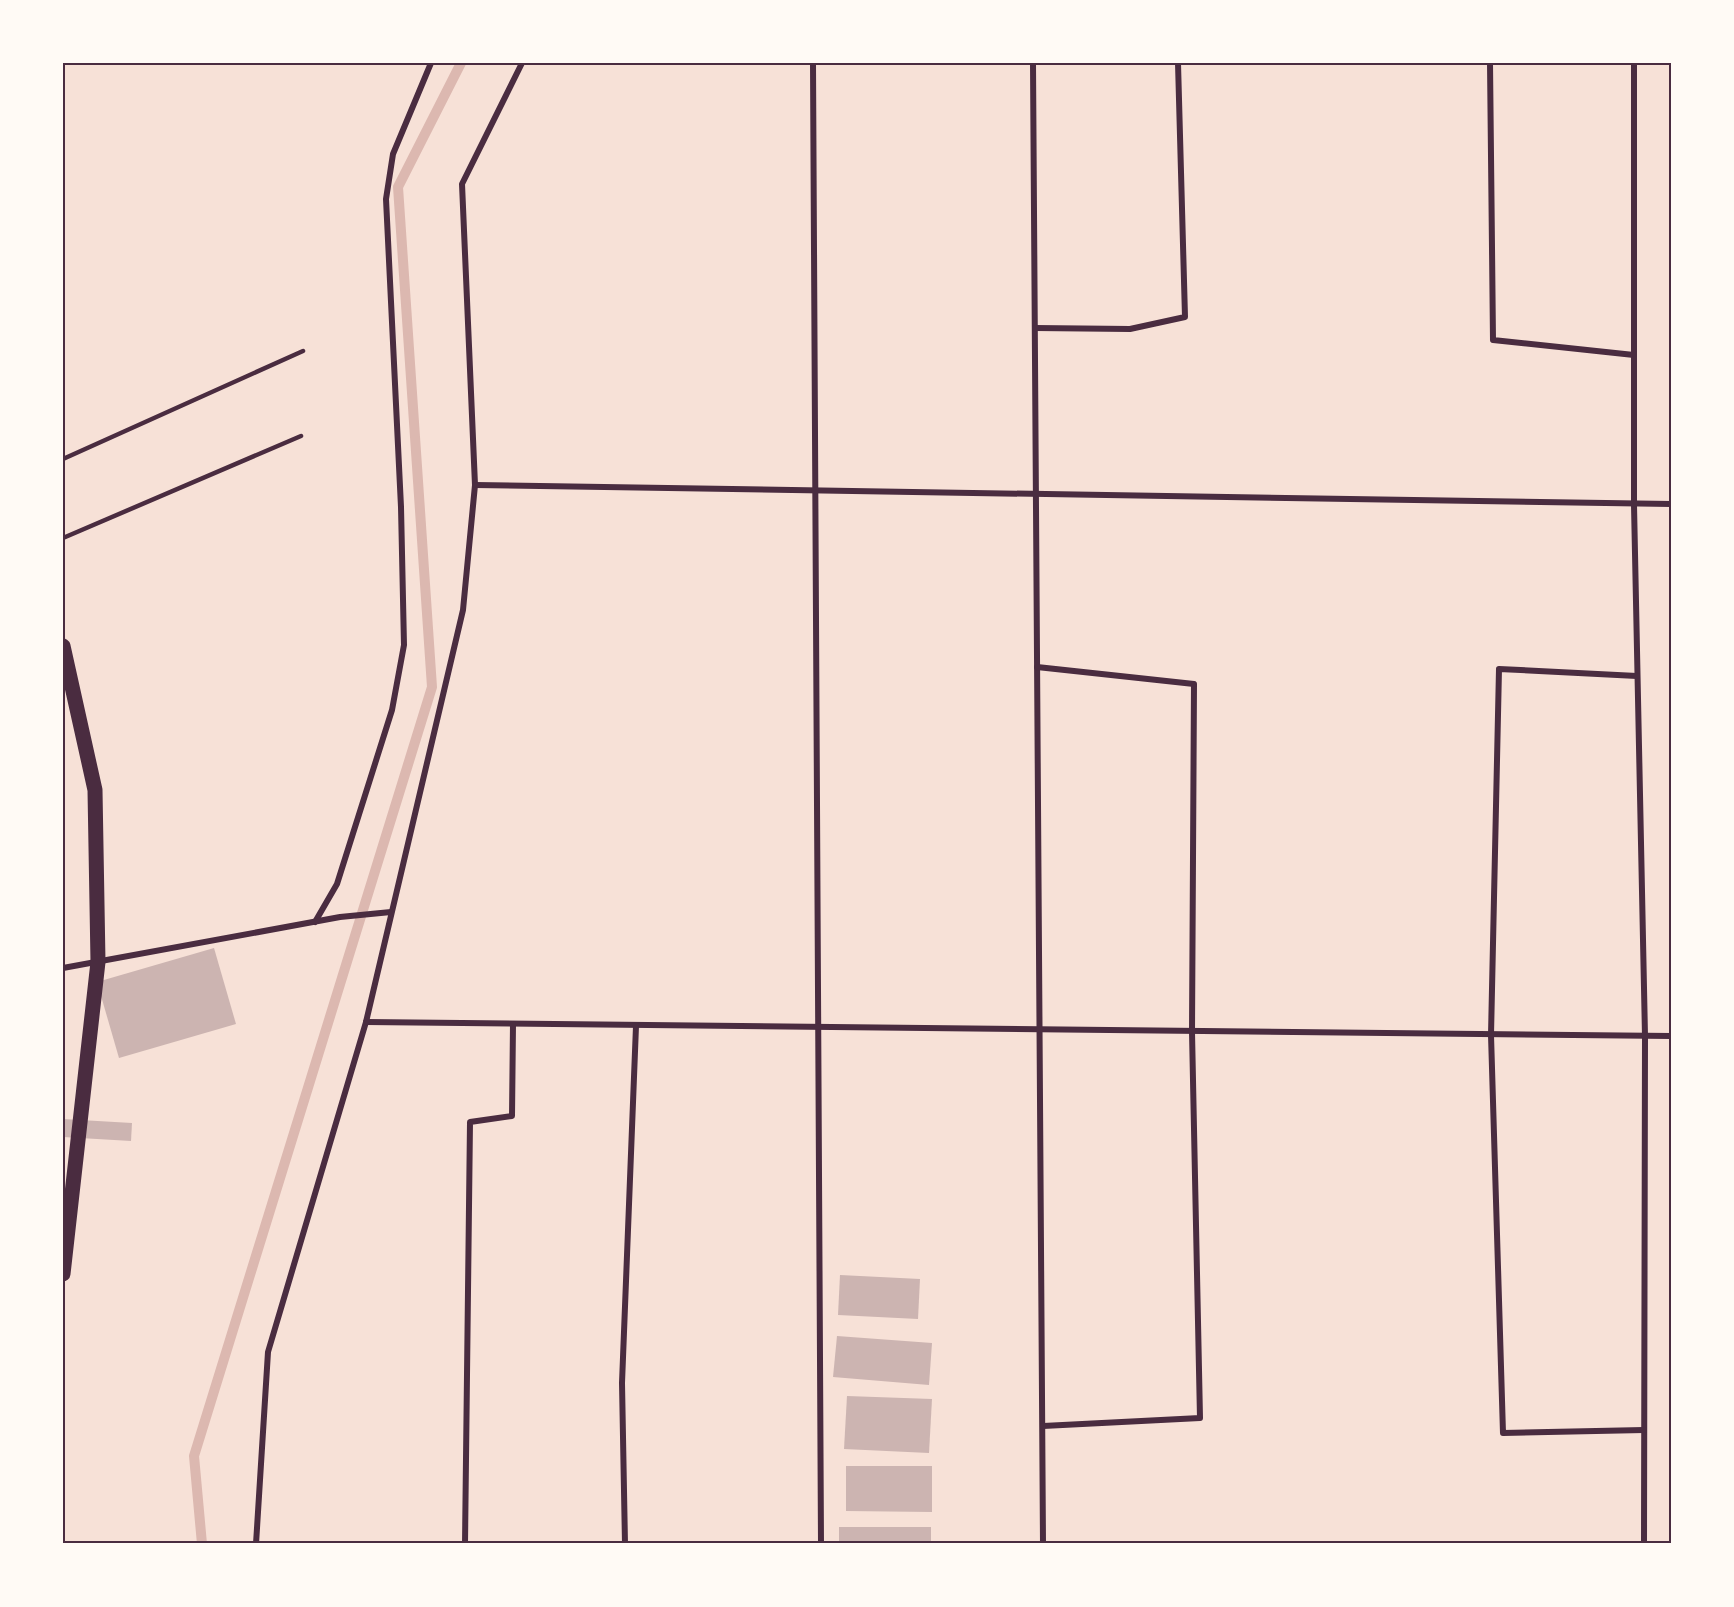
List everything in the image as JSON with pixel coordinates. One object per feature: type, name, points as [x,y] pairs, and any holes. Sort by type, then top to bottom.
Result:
[{"type":"main road","points":[[63,646],[95,790],[98,962],[66,1230],[63,1274]]},
{"type":"street","points":[[315,922],[337,884],[392,710],[404,645],[401,507],[386,199],[393,154],[430,63]]},
{"type":"street","points":[[256,1544],[268,1352],[366,1022],[463,610],[475,485],[462,184],[522,63]]},
{"type":"street","points":[[813,63],[821,1544]]},
{"type":"street","points":[[1033,63],[1044,1544]]},
{"type":"street","points":[[1035,328],[1130,329],[1185,317],[1178,63]]},
{"type":"street","points":[[1490,63],[1493,340],[1634,355]]},
{"type":"street","points":[[1635,63],[1634,505],[1645,1036],[1644,1544]]},
{"type":"street","points":[[475,485],[1671,504]]},
{"type":"street","points":[[1037,667],[1194,684],[1192,1032],[1200,1418],[1042,1426]]},
{"type":"street","points":[[1637,676],[1499,669],[1491,1035],[1503,1433],[1644,1430]]},
{"type":"street","points":[[63,968],[340,917],[391,912]]},
{"type":"street","points":[[366,1022],[819,1029],[1671,1036]]},
{"type":"street","points":[[465,1544],[470,1122],[513,1116],[513,1024]]},
{"type":"street","points":[[625,1544],[622,1383],[636,1026]]},
{"type":"lane","points":[[63,459],[303,351]]},
{"type":"lane","points":[[63,538],[301,436]]},
{"type":"building","points":[[214,948],[236,1024],[119,1058],[97,982]]},
{"type":"building","points":[[63,1119],[132,1123],[131,1141],[63,1137]]},
{"type":"building","points":[[840,1275],[920,1279],[918,1319],[838,1315]]},
{"type":"building","points":[[837,1336],[932,1343],[929,1385],[833,1377]]},
{"type":"building","points":[[847,1396],[932,1399],[929,1453],[844,1449]]},
{"type":"building","points":[[846,1466],[932,1466],[932,1512],[846,1511]]},
{"type":"building","points":[[839,1527],[931,1527],[931,1544],[839,1544]]},
{"type":"waterway","points":[[202,1544],[194,1456],[432,687],[398,187],[461,63]]}]
